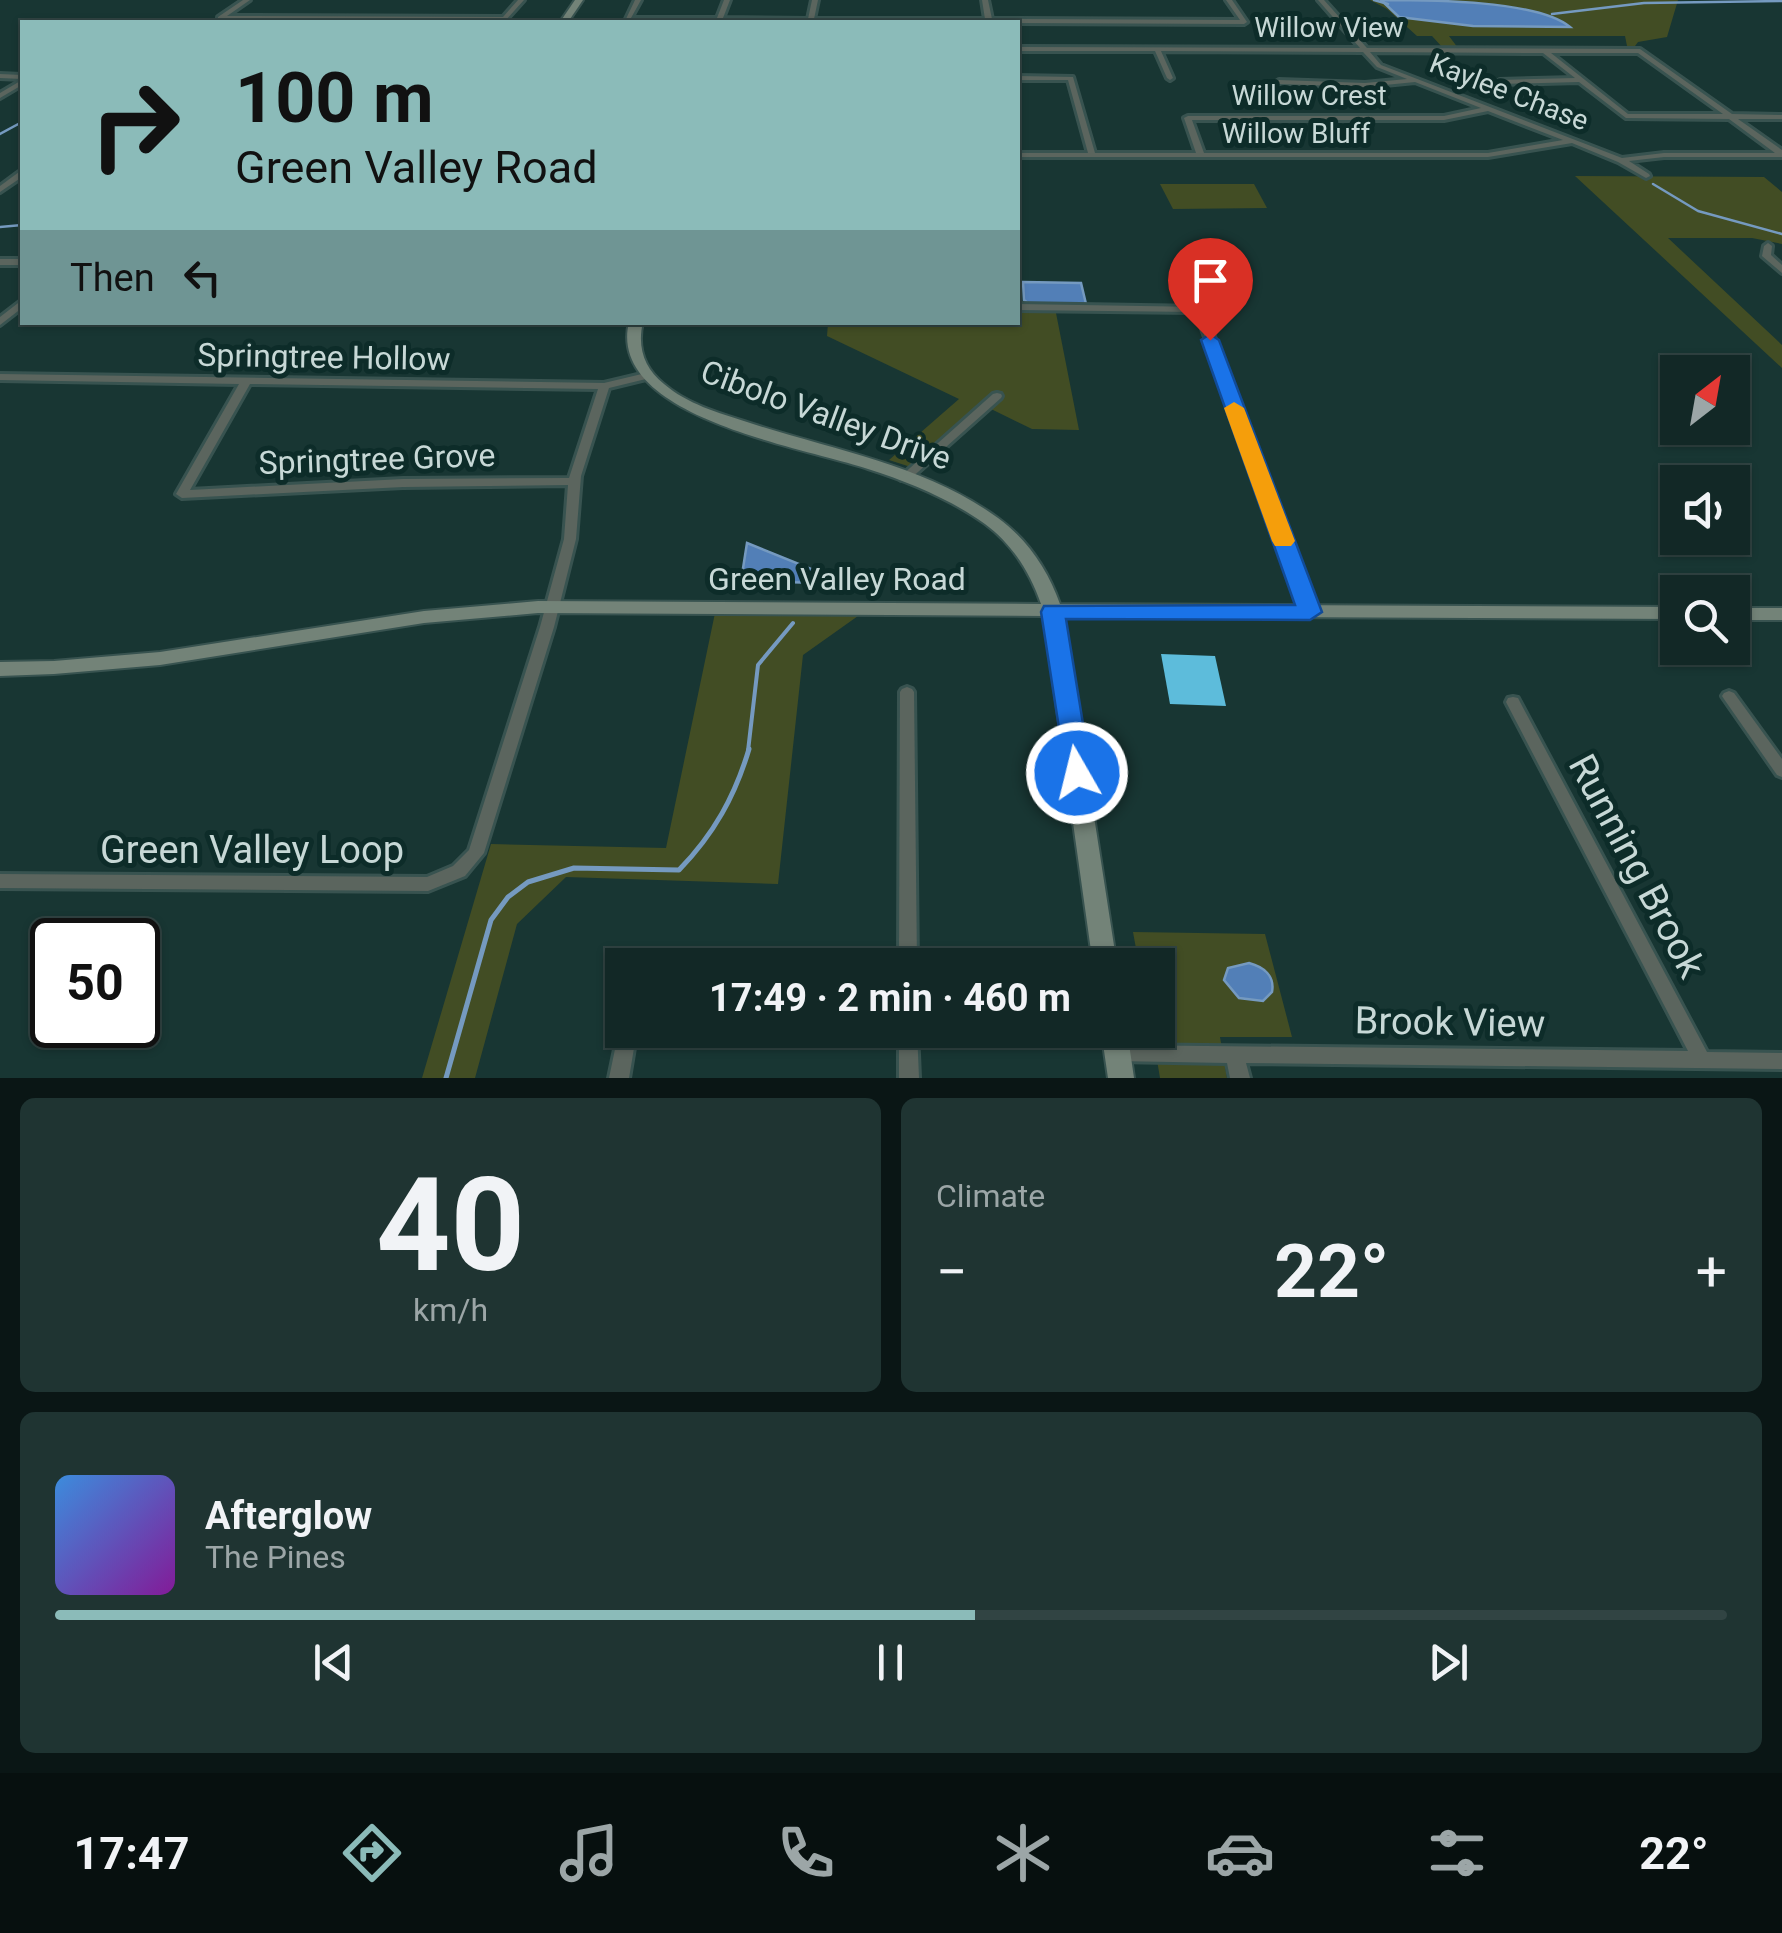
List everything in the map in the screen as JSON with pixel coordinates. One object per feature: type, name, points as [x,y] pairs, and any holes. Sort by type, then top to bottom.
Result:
[{"type":"street","points":[[247,0],[220,18],[506,19],[521,0]]},
{"type":"street","points":[[638,0],[627,20],[811,20],[815,0]]},
{"type":"street","points":[[719,20],[727,0]]},
{"type":"street","points":[[1020,22],[1244,22],[1229,0]]},
{"type":"street","name":"Kaylee Chase","points":[[1321,0],[1379,66],[1621,160],[1646,176]]},
{"type":"street","points":[[316,19],[329,8]]},
{"type":"street","points":[[411,19],[418,11]]},
{"type":"street","name":"Willow View","points":[[1020,49],[1640,52],[1731,116]]},
{"type":"street","points":[[1157,49],[1170,78]]},
{"type":"street","points":[[1545,51],[1626,116],[1782,117]]},
{"type":"street","points":[[1020,78],[1071,78],[1092,155]]},
{"type":"street","points":[[1279,82],[1365,85],[1415,80]]},
{"type":"street","points":[[1500,82],[1580,80]]},
{"type":"street","points":[[0,96],[20,81]]},
{"type":"street","name":"Willow Crest","points":[[1201,156],[1188,118],[1444,118],[1490,109]]},
{"type":"street","points":[[1731,116],[1782,155]]},
{"type":"street","name":"Willow Bluff","points":[[1020,155],[1488,155],[1573,141]]},
{"type":"street","points":[[1621,160],[1664,155],[1782,155]]},
{"type":"street","points":[[1768,246],[1766,256],[1782,270]]},
{"type":"street","points":[[0,322],[20,306]]},
{"type":"street","points":[[1020,308],[1200,308],[1310,612]]},
{"type":"street","points":[[636,325],[632,346],[646,376]]},
{"type":"street","name":"Springtree Hollow","points":[[0,377],[604,386],[646,376]]},
{"type":"street","name":"Cibolo Valley Drive","points":[[646,376],[667,394],[718,418],[905,478],[967,505],[1009,535],[1044,582],[1053,612],[1102,948]]},
{"type":"street","name":"Springtree Grove","points":[[246,381],[182,494],[403,482],[575,481]]},
{"type":"street","name":"Green Valley Loop","points":[[0,880],[428,884],[443,880],[469,863],[476,853],[570,538],[575,481],[604,386]]},
{"type":"street","points":[[905,478],[997,396]]},
{"type":"street","name":"Green Valley Road","points":[[0,669],[100,666],[216,652],[429,616],[550,606],[1660,613]]},
{"type":"street","points":[[1750,614],[1782,614]]},
{"type":"street","points":[[908,692],[908,948]]},
{"type":"street","points":[[1729,696],[1782,771]]},
{"type":"street","name":"Running Brook","points":[[1514,702],[1702,1060]]},
{"type":"street","points":[[619,1078],[625,1048]]},
{"type":"street","points":[[908,1048],[908,1078]]},
{"type":"street","name":"Brook View","points":[[1118,1054],[1782,1061]]},
{"type":"street","points":[[1234,1054],[1240,1078]]},
{"type":"green space","points":[[1370,0],[1678,0],[1667,37],[1638,42],[1635,46],[1627,46],[1625,36],[1449,36],[1458,48],[1443,48],[1432,36],[1417,36],[1387,9]]},
{"type":"green space","points":[[1575,176],[1764,177],[1782,192],[1782,244],[1752,238],[1668,238],[1782,345],[1782,368]]},
{"type":"green space","points":[[1160,184],[1254,184],[1267,208],[1173,209]]},
{"type":"green space","points":[[1020,313],[1056,313],[1079,430],[1032,429],[989,408],[923,471],[889,460],[959,399],[827,336],[828,325],[1020,325]]},
{"type":"green space","points":[[715,613],[858,616],[803,655],[778,884],[566,877],[517,924],[475,1078],[422,1078],[491,844],[666,848]]},
{"type":"green space","points":[[1133,932],[1265,934],[1292,1037],[1220,1037],[1227,1078],[1160,1078],[1155,1048],[1175,1048],[1175,948],[1136,948]]},
{"type":"water","points":[[1381,0],[1509,7],[1534,11],[1570,27],[1473,26],[1399,17]]},
{"type":"water","points":[[1023,282],[1081,283],[1086,304],[1029,304],[1024,300]]},
{"type":"water","points":[[747,543],[819,572],[820,583],[741,581]]},
{"type":"water","points":[[1249,963],[1264,970],[1272,981],[1272,992],[1263,1001],[1239,998],[1224,980],[1228,968]]},
{"type":"building","points":[[1161,654],[1215,656],[1226,706],[1170,704]]},
{"type":"waterway","points":[[1374,0],[1388,4]]},
{"type":"waterway","points":[[1552,14],[1644,3],[1782,1]]},
{"type":"waterway","points":[[0,134],[20,123]]},
{"type":"waterway","points":[[1653,184],[1698,211],[1782,234]]},
{"type":"waterway","points":[[0,227],[20,225]]},
{"type":"waterway","points":[[748,751],[758,665],[793,623]]},
{"type":"waterway","points":[[446,1078],[491,920],[508,897],[528,882],[574,868],[679,870],[722,814],[749,749]]},
{"type":"slow traffic","points":[[1234,408],[1283,541]]},
{"type":"route","points":[[1077,773],[1053,612],[1310,612],[1210,340]]}]
